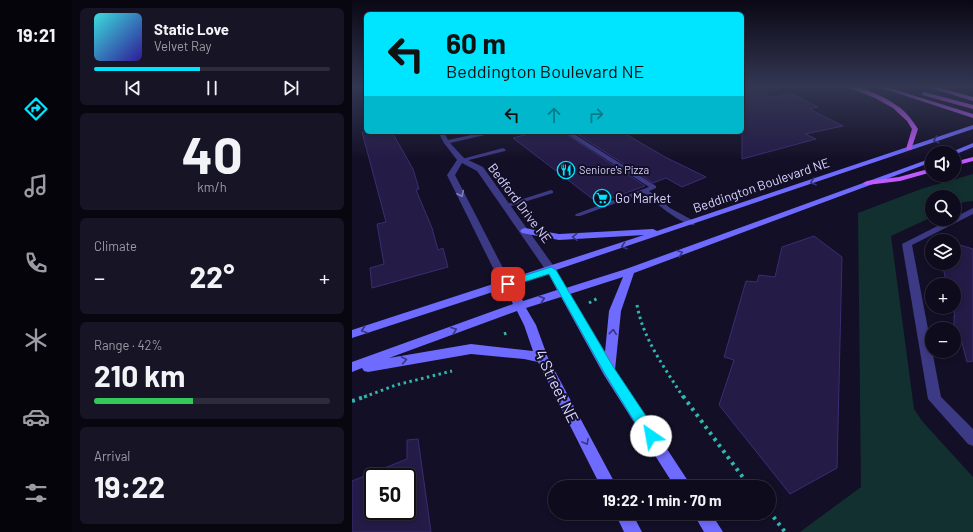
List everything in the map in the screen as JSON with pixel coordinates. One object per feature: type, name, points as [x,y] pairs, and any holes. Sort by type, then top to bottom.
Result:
[{"type":"main road","points":[[900,111],[907,116],[915,129],[909,149]]},
{"type":"main road","points":[[957,111],[973,116]]},
{"type":"main road","name":"Beddington Boulevard NE","points":[[352,334],[551,270],[973,127]]},
{"type":"main road","points":[[961,150],[973,145]]},
{"type":"main road","points":[[961,162],[973,159]]},
{"type":"main road","points":[[352,368],[520,306],[630,271],[925,162]]},
{"type":"main road","points":[[867,183],[900,179],[925,172]]},
{"type":"main road","points":[[524,231],[559,238],[669,230]]},
{"type":"main road","points":[[551,270],[609,371],[679,480]]},
{"type":"main road","points":[[609,371],[615,311],[630,271]]},
{"type":"main road","name":"4 Street NE","points":[[508,284],[530,325],[542,358],[605,480]]},
{"type":"main road","points":[[352,368],[471,349],[511,352],[542,358]]},
{"type":"main road","points":[[626,520],[632,532]]},
{"type":"main road","points":[[706,520],[714,532]]},
{"type":"street","name":"Bedford Drive NE","points":[[442,134],[446,142],[461,160],[480,169],[551,270]]},
{"type":"street","points":[[446,142],[485,134]]},
{"type":"street","points":[[461,160],[451,175],[498,268],[508,284]]},
{"type":"street","points":[[973,211],[908,244],[935,399],[973,439]]},
{"type":"lane","points":[[570,134],[654,188],[578,215]]},
{"type":"lane","points":[[461,160],[503,150]]},
{"type":"lane","points":[[645,191],[668,209],[690,223]]},
{"type":"lane","points":[[506,206],[551,192]]},
{"type":"path","points":[[589,303],[599,298]]},
{"type":"path","points":[[638,300],[636,307],[641,327],[662,364],[689,405],[745,480]]},
{"type":"path","points":[[504,334],[509,332]]},
{"type":"path","points":[[352,401],[396,385],[455,370]]},
{"type":"path","points":[[776,520],[785,532]]},
{"type":"green space","points":[[973,174],[973,201],[961,203],[961,190],[925,190],[925,220],[891,236],[914,409],[922,421],[973,477],[973,532],[800,532],[861,487],[858,213],[921,189],[945,182],[961,182],[961,177]]},
{"type":"building","points":[[744,111],[813,111],[843,126],[805,134],[816,139],[742,159]]},
{"type":"building","points":[[362,132],[364,132],[364,134],[393,134],[413,169],[419,189],[416,190],[432,228],[438,250],[443,248],[448,267],[372,288],[370,268],[384,264],[377,224],[386,222]]},
{"type":"building","points":[[528,134],[566,134],[645,186],[598,203],[513,138]]},
{"type":"building","points":[[577,134],[625,134],[665,157],[706,177],[682,187],[666,178],[653,183]]},
{"type":"building","points":[[814,236],[842,257],[837,468],[790,494],[719,405],[734,360],[724,357],[746,281],[757,282],[759,275],[775,277],[782,247]]},
{"type":"building","points":[[961,245],[973,249],[973,361],[967,362],[961,339],[961,322],[954,322],[954,314],[961,314],[961,278],[945,278],[944,270],[961,270]]},
{"type":"building","points":[[418,439],[431,532],[352,532],[352,481],[364,476],[364,520],[416,520],[416,468],[384,468],[407,459],[407,440]]},
{"type":"place","name":"Seniore's Pizza","points":[[566,170]]},
{"type":"place","name":"Go Market","points":[[602,198]]},
{"type":"route","points":[[508,284],[551,270],[609,371],[651,436]]}]
